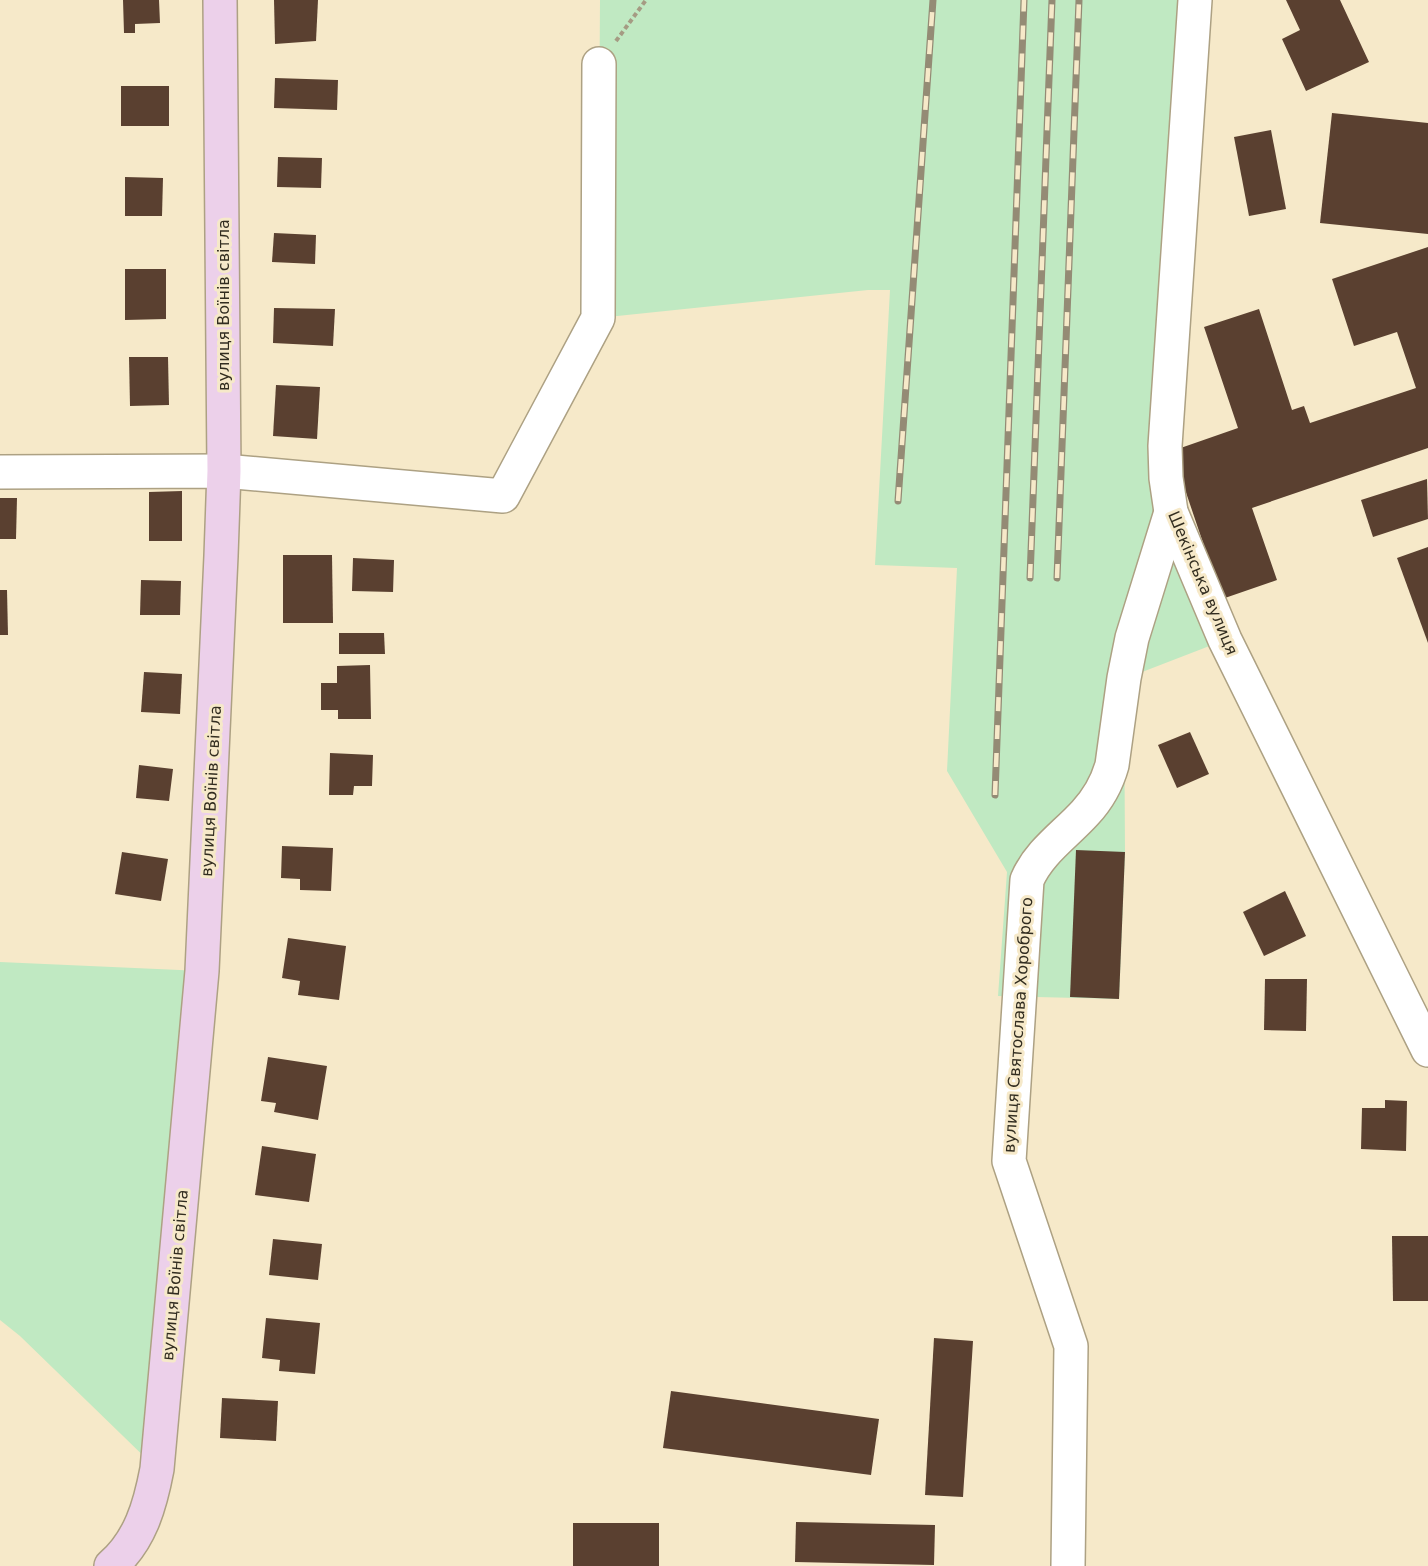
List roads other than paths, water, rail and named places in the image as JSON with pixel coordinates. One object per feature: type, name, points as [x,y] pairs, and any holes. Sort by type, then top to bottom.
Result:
[{"type":"street","name":"вулиця Воїнів світла","points":[[111,1566],[135,1538],[149,1505],[157,1469],[202,971],[224,471],[220,0]]},
{"type":"street","name":"Шекінська вулиця","points":[[1195,0],[1165,446],[1166,478],[1171,512],[1225,640],[1428,1050]]},
{"type":"street","points":[[0,472],[224,471],[503,496],[598,318],[599,64]]},
{"type":"street","name":"вулиця Святослава Хороброго","points":[[1068,1566],[1071,1346],[1009,1161],[1026,887],[1032,869],[1038,860],[1085,813],[1108,778],[1132,638],[1171,512]]},
{"type":"railway","points":[[898,501],[933,0]]},
{"type":"railway","points":[[995,795],[1024,0]]},
{"type":"railway","points":[[1030,578],[1052,0]]},
{"type":"railway","points":[[1057,578],[1079,0]]}]
